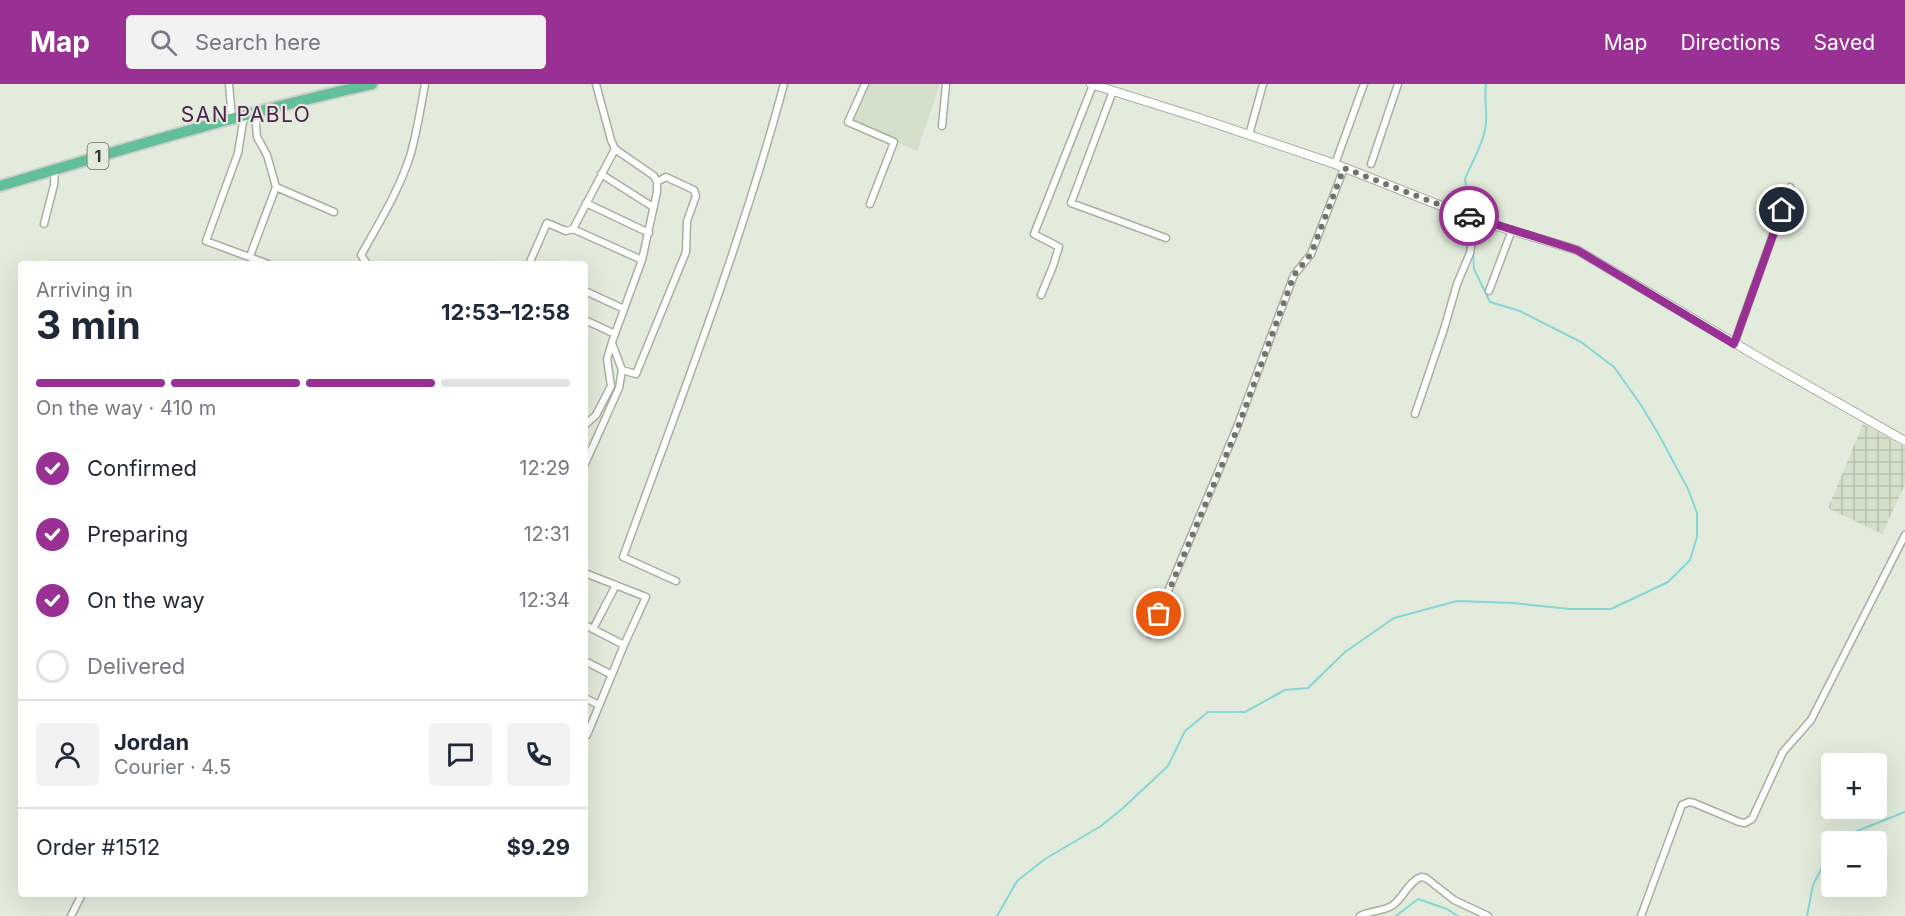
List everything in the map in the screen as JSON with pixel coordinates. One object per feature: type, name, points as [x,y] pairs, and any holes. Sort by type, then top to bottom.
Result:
[{"type":"highway","name":"1","points":[[0,186],[249,114],[372,84]]},
{"type":"street","points":[[230,84],[232,119]]},
{"type":"street","points":[[365,261],[361,255],[389,204],[410,155],[425,84]]},
{"type":"street","points":[[588,422],[596,415],[611,386],[608,359],[612,342],[642,260],[657,192],[657,182],[654,176],[615,149],[596,84]]},
{"type":"street","points":[[676,582],[623,557],[720,290],[765,156],[784,84]]},
{"type":"street","points":[[865,84],[848,122],[894,142],[870,204]]},
{"type":"street","points":[[942,126],[946,84]]},
{"type":"street","points":[[1041,295],[1059,247],[1034,234],[1092,84],[1335,164],[1473,218],[1577,250],[1734,344],[1905,441]]},
{"type":"street","points":[[1249,135],[1263,84]]},
{"type":"street","points":[[1335,164],[1364,84]]},
{"type":"street","points":[[1371,164],[1398,84]]},
{"type":"street","points":[[1113,91],[1071,202],[1166,238]]},
{"type":"street","points":[[249,114],[257,137],[267,155],[276,188],[250,256]]},
{"type":"street","points":[[249,114],[238,153],[207,241],[261,261]]},
{"type":"street","points":[[573,229],[615,149]]},
{"type":"street","points":[[1150,634],[1238,427],[1294,275],[1311,254],[1344,168]]},
{"type":"street","points":[[44,224],[54,185],[55,169]]},
{"type":"street","points":[[602,174],[653,207]]},
{"type":"street","points":[[622,369],[636,374],[686,252],[687,221],[696,196],[694,190],[666,177],[657,182]]},
{"type":"street","points":[[1734,344],[1790,187]]},
{"type":"street","points":[[276,188],[334,212]]},
{"type":"street","points":[[586,203],[649,233]]},
{"type":"street","points":[[1415,414],[1457,284],[1470,253],[1473,218]]},
{"type":"street","points":[[530,261],[547,223],[566,231],[573,229],[642,260]]},
{"type":"street","points":[[1489,291],[1512,230]]},
{"type":"street","points":[[588,292],[624,309]]},
{"type":"street","points":[[588,321],[615,334]]},
{"type":"street","points":[[588,457],[619,388],[622,369],[612,342]]},
{"type":"street","points":[[1641,916],[1685,802],[1694,803],[1739,822],[1745,823],[1752,819],[1783,752],[1811,720],[1817,709],[1905,535]]},
{"type":"street","points":[[588,574],[646,597],[588,732]]},
{"type":"street","points":[[593,629],[616,585]]},
{"type":"street","points":[[588,626],[624,645]]},
{"type":"street","points":[[588,663],[612,675]]},
{"type":"street","points":[[588,700],[599,705]]},
{"type":"street","points":[[1360,916],[1391,907],[1412,882],[1421,877],[1426,878],[1454,900],[1488,916]]},
{"type":"street","points":[[71,916],[80,897]]},
{"type":"shaded area","points":[[865,84],[940,84],[917,151],[849,122]]},
{"type":"shaded area","points":[[1863,424],[1905,447],[1905,484],[1882,534],[1828,508]]},
{"type":"waterway","points":[[1476,211],[1473,193],[1466,186],[1465,179],[1481,144],[1485,129],[1486,84]]},
{"type":"waterway","points":[[997,916],[1017,881],[1045,859],[1101,826],[1123,808],[1168,766],[1185,731],[1208,712],[1245,712],[1285,690],[1308,688],[1345,652],[1394,618],[1457,601],[1513,603],[1570,609],[1611,609],[1668,582],[1690,560],[1697,537],[1697,513],[1688,489],[1641,405],[1614,367],[1581,342],[1520,311],[1490,302],[1474,269],[1473,251]]},
{"type":"waterway","points":[[1857,831],[1905,812]]},
{"type":"waterway","points":[[1807,916],[1813,885],[1821,869]]},
{"type":"waterway","points":[[1396,916],[1418,899],[1447,909],[1458,916]]},
{"type":"way so far","points":[[1159,614],[1238,427],[1294,275],[1311,254],[1344,168],[1469,216]]},
{"type":"district","name":"SAN PABLO","points":[[246,114]]},
{"type":"route","points":[[1469,216],[1577,250],[1734,344],[1782,210]]}]
